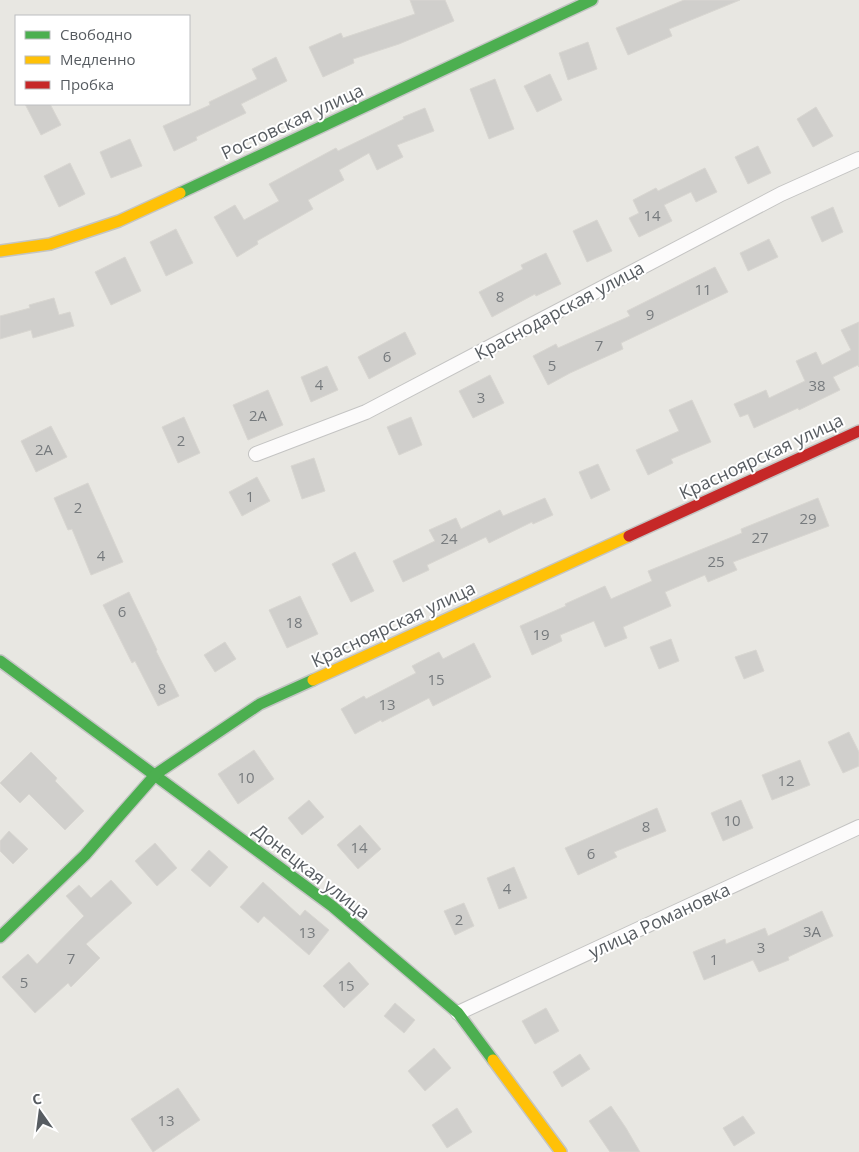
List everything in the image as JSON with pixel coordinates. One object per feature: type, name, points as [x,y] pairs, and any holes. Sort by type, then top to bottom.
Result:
[{"type":"street","name":"Ростовская улица","points":[[0,252],[50,244],[120,221],[592,0]]},
{"type":"street","name":"Краснодарская улица","points":[[256,454],[366,412],[781,194],[859,159]]},
{"type":"street","name":"Красноярская улица","points":[[0,937],[85,855],[156,774],[260,704],[859,430]]},
{"type":"street","name":"Донецкая улица","points":[[0,661],[156,774],[332,906],[458,1013],[561,1152]]},
{"type":"street","name":"улица Романовка","points":[[458,1013],[859,827]]},
{"type":"building","points":[[410,0],[445,0],[454,21],[399,44],[353,59],[354,63],[323,77],[309,47],[341,33],[343,38],[415,14]]},
{"type":"building","points":[[684,0],[740,0],[669,29],[672,36],[628,55],[616,28]]},
{"type":"building","points":[[588,42],[597,69],[568,80],[559,53]]},
{"type":"building","points":[[276,57],[287,81],[241,104],[246,113],[196,137],[197,140],[174,151],[163,126],[210,105],[209,102],[257,79],[252,69]]},
{"type":"building","points":[[550,74],[562,100],[537,112],[524,86]]},
{"type":"building","points":[[495,79],[514,129],[489,139],[470,89]]},
{"type":"building","points":[[26,105],[51,105],[61,125],[41,135]]},
{"type":"building","points":[[816,107],[833,136],[813,147],[797,119]]},
{"type":"building","points":[[425,108],[434,131],[397,145],[403,157],[377,170],[369,153],[339,170],[344,180],[308,200],[313,209],[257,241],[258,244],[237,257],[214,217],[235,205],[244,220],[279,201],[269,184],[336,148],[338,151],[404,119],[403,117]]},
{"type":"building","points":[[130,139],[142,166],[111,178],[100,152]]},
{"type":"building","points":[[758,146],[771,173],[748,184],[735,157]]},
{"type":"building","points":[[70,163],[85,194],[59,207],[44,176]]},
{"type":"building","points":[[705,168],[717,192],[696,202],[691,192],[664,205],[672,221],[639,237],[629,218],[639,213],[633,200],[656,188],[658,191]]},
{"type":"building","points":[[833,207],[843,232],[822,242],[811,217]]},
{"type":"building","points":[[597,220],[612,251],[587,262],[573,231]]},
{"type":"building","points":[[176,229],[193,263],[166,276],[150,242]]},
{"type":"building","points":[[769,239],[778,257],[748,271],[740,253]]},
{"type":"building","points":[[546,253],[561,284],[536,296],[535,294],[492,317],[479,292],[523,269],[521,265]]},
{"type":"building","points":[[125,257],[141,291],[111,305],[95,272]]},
{"type":"building","points":[[715,267],[728,292],[621,343],[623,349],[548,385],[533,356],[556,344],[558,348],[630,316],[627,311]]},
{"type":"building","points":[[54,298],[59,315],[70,312],[74,326],[33,338],[31,330],[0,339],[0,316],[30,308],[29,305]]},
{"type":"building","points":[[859,322],[859,367],[858,365],[833,377],[840,390],[799,410],[798,408],[754,428],[748,414],[740,417],[734,404],[766,390],[769,398],[805,381],[796,361],[816,352],[822,365],[851,350],[841,330]]},
{"type":"building","points":[[405,332],[416,354],[369,379],[358,357]]},
{"type":"building","points":[[327,366],[338,390],[311,402],[301,377]]},
{"type":"building","points":[[490,375],[504,403],[473,418],[459,391]]},
{"type":"building","points":[[268,390],[283,425],[248,440],[233,405]]},
{"type":"building","points":[[692,400],[711,442],[671,459],[673,463],[648,475],[636,450],[679,431],[669,410]]},
{"type":"building","points":[[184,417],[200,453],[178,463],[162,427]]},
{"type":"building","points":[[411,417],[422,445],[399,455],[387,427]]},
{"type":"building","points":[[51,426],[67,457],[36,472],[21,441]]},
{"type":"building","points":[[314,458],[325,491],[302,499],[291,466]]},
{"type":"building","points":[[598,464],[610,490],[591,499],[579,472]]},
{"type":"building","points":[[257,477],[270,501],[242,516],[229,492]]},
{"type":"building","points":[[88,483],[123,562],[91,575],[72,529],[68,530],[54,498]]},
{"type":"building","points":[[545,498],[553,515],[533,524],[532,522],[489,543],[486,537],[427,565],[429,570],[403,582],[393,561],[435,541],[429,530],[456,518],[461,529],[500,510],[503,516]]},
{"type":"building","points":[[818,498],[829,526],[733,562],[737,570],[708,582],[705,575],[665,592],[671,606],[623,627],[627,638],[605,647],[594,621],[560,635],[562,641],[532,655],[520,626],[605,586],[611,599],[652,581],[648,571],[742,533],[741,529]]},
{"type":"building","points":[[355,552],[374,591],[351,602],[332,564]]},
{"type":"building","points":[[129,592],[179,696],[158,706],[135,661],[132,663],[103,605]]},
{"type":"building","points":[[300,596],[318,634],[287,648],[269,610]]},
{"type":"building","points":[[671,639],[679,661],[659,669],[650,647]]},
{"type":"building","points":[[225,642],[236,659],[215,672],[204,655]]},
{"type":"building","points":[[474,643],[491,677],[433,706],[429,698],[355,734],[341,709],[364,696],[366,699],[416,673],[412,666],[439,652],[443,659]]},
{"type":"building","points":[[756,650],[764,671],[744,679],[735,657]]},
{"type":"building","points":[[849,732],[859,752],[859,766],[843,773],[828,742]]},
{"type":"building","points":[[254,750],[274,779],[238,804],[218,774]]},
{"type":"building","points":[[31,752],[57,778],[55,781],[84,811],[65,830],[29,794],[20,803],[0,783]]},
{"type":"building","points":[[800,760],[810,785],[772,800],[762,775]]},
{"type":"building","points":[[309,800],[324,817],[302,835],[288,818]]},
{"type":"building","points":[[741,800],[753,828],[723,841],[711,813]]},
{"type":"building","points":[[657,808],[666,831],[614,852],[617,857],[578,875],[565,848]]},
{"type":"building","points":[[360,825],[381,849],[358,869],[337,845]]},
{"type":"building","points":[[9,831],[28,849],[13,864],[0,851],[0,841]]},
{"type":"building","points":[[155,843],[177,868],[157,886],[135,861]]},
{"type":"building","points":[[209,850],[228,867],[210,887],[191,870]]},
{"type":"building","points":[[514,867],[527,898],[499,909],[487,878]]},
{"type":"building","points":[[111,880],[132,903],[86,944],[100,958],[71,987],[68,983],[35,1013],[2,977],[28,954],[37,964],[84,916],[66,896],[79,885],[91,898]]},
{"type":"building","points":[[263,882],[300,916],[305,910],[329,930],[309,955],[264,916],[258,923],[240,907]]},
{"type":"building","points":[[464,903],[474,926],[455,935],[444,911]]},
{"type":"building","points":[[822,911],[833,936],[788,957],[789,960],[759,972],[753,960],[704,980],[693,952],[725,939],[726,944],[765,928],[768,936]]},
{"type":"building","points":[[349,962],[369,984],[344,1008],[323,986]]},
{"type":"building","points":[[395,1003],[415,1020],[404,1033],[384,1016]]},
{"type":"building","points":[[546,1008],[559,1031],[535,1044],[522,1021]]},
{"type":"building","points":[[434,1048],[451,1068],[425,1091],[408,1071]]},
{"type":"building","points":[[580,1054],[590,1069],[562,1087],[553,1072]]},
{"type":"building","points":[[178,1088],[200,1120],[153,1152],[131,1119]]},
{"type":"building","points":[[611,1106],[640,1152],[610,1152],[589,1121]]},
{"type":"building","points":[[457,1108],[472,1132],[447,1148],[432,1125]]},
{"type":"building","points":[[743,1116],[755,1133],[734,1146],[723,1128]]},
{"type":"traffic: fast","points":[[180,193],[592,0]]},
{"type":"traffic: fast","points":[[0,661],[332,906],[458,1013],[493,1060]]},
{"type":"traffic: fast","points":[[0,937],[85,855],[156,774],[260,704],[313,680]]},
{"type":"traffic: slow","points":[[0,251],[50,244],[119,221],[180,193]]},
{"type":"traffic: slow","points":[[313,680],[629,536]]},
{"type":"traffic: slow","points":[[493,1060],[561,1152]]},
{"type":"traffic: jam","points":[[629,536],[859,431]]}]
